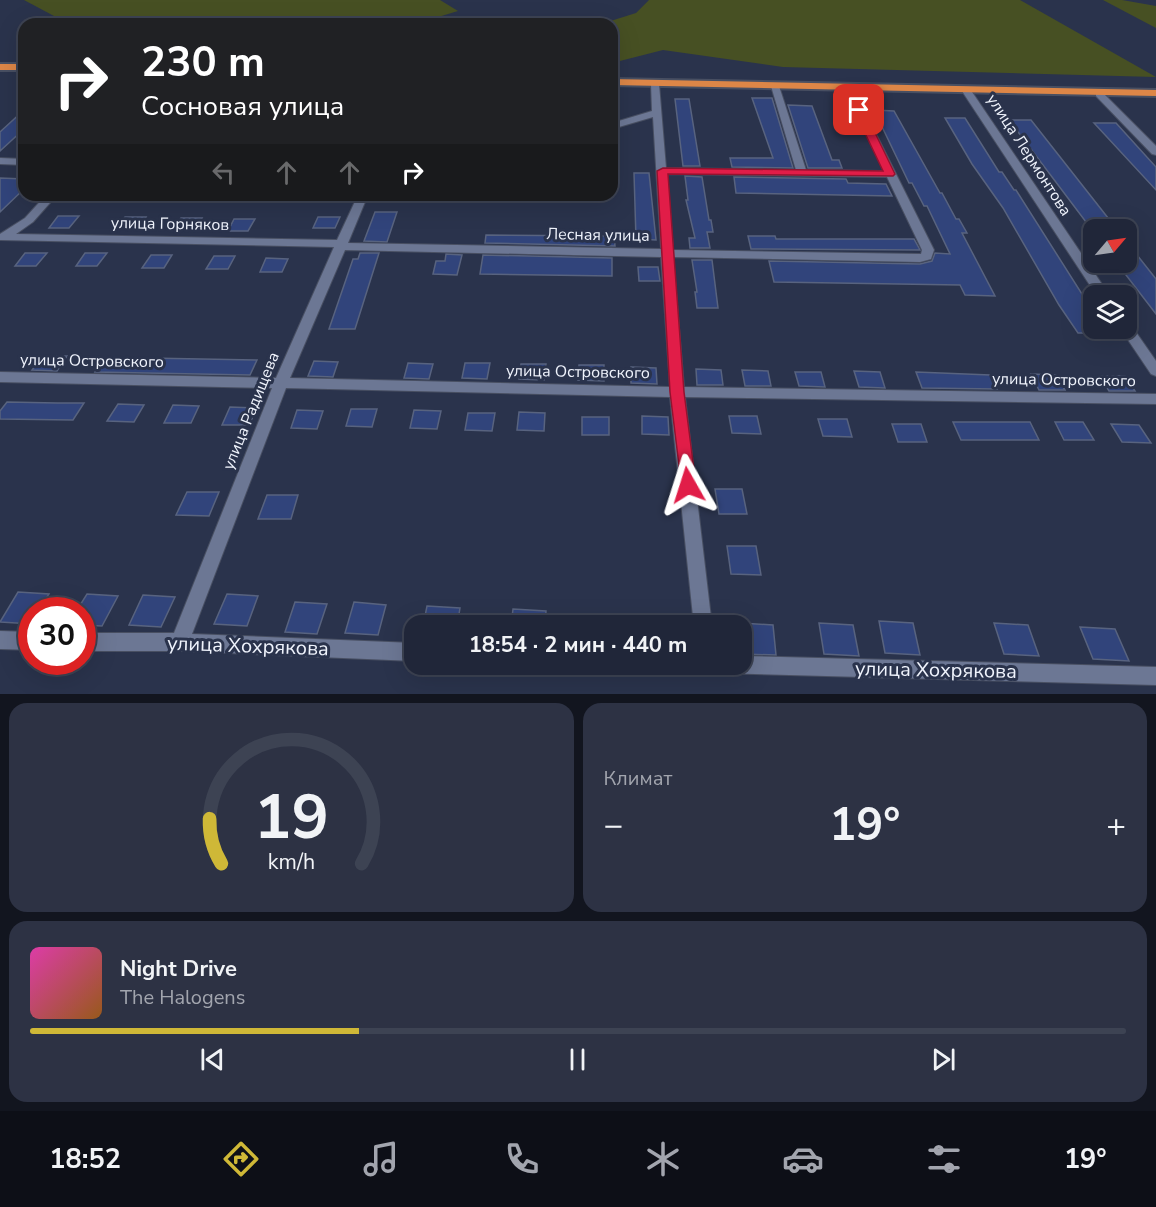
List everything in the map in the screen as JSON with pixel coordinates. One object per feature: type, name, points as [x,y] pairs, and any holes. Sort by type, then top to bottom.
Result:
[{"type":"highway","points":[[0,67],[18,68]]},
{"type":"highway","points":[[618,82],[1099,94],[1156,93]]},
{"type":"street","points":[[655,84],[677,392],[703,615]]},
{"type":"street","points":[[775,86],[802,173]]},
{"type":"street","points":[[663,171],[890,174],[849,88]]},
{"type":"street","name":"улица Лермонтова","points":[[967,91],[1097,285]]},
{"type":"street","points":[[1099,94],[1156,152]]},
{"type":"street","points":[[618,124],[657,113]]},
{"type":"street","points":[[0,161],[18,162]]},
{"type":"street","name":"Лесная улица","points":[[340,244],[347,247],[920,258],[927,256],[928,250],[890,174]]},
{"type":"street","points":[[2,238],[28,220],[46,201]]},
{"type":"street","name":"улица Радищева","points":[[180,642],[281,383],[360,201]]},
{"type":"street","name":"улица Горняков","points":[[2,238],[340,244]]},
{"type":"street","points":[[1134,339],[1156,371]]},
{"type":"street","name":"улица Островского","points":[[0,377],[677,392],[1156,399]]},
{"type":"street","points":[[0,640],[18,641]]},
{"type":"street","name":"улица Хохрякова","points":[[96,642],[180,642],[404,652]]},
{"type":"street","name":"улица Хохрякова","points":[[752,665],[1156,676]]},
{"type":"green space","points":[[24,0],[440,0],[458,11],[435,18],[58,18]]},
{"type":"green space","points":[[649,0],[1020,0],[1156,77],[783,67],[663,50],[618,61],[618,19],[636,13]]},
{"type":"green space","points":[[1103,0],[1122,0],[1156,6],[1156,28]]},
{"type":"building","points":[[752,98],[772,98],[793,168],[732,167],[730,158],[773,158]]},
{"type":"building","points":[[675,99],[689,99],[700,166],[683,166]]},
{"type":"building","points":[[788,105],[812,106],[832,160],[839,160],[842,168],[808,168]]},
{"type":"building","points":[[874,110],[894,111],[940,193],[967,233],[962,233],[995,296],[965,295],[960,285],[774,282],[769,261],[920,264],[932,261],[935,253],[950,254],[927,206],[924,206],[912,183],[909,183]]},
{"type":"building","points":[[18,116],[18,134],[0,151],[0,132]]},
{"type":"building","points":[[945,118],[965,118],[999,172],[1002,172],[1016,190],[1083,296],[1083,333],[1078,333],[1059,305],[1003,208],[972,164]]},
{"type":"building","points":[[1009,120],[1031,120],[1109,219],[1084,219]]},
{"type":"building","points":[[1094,123],[1116,123],[1156,167],[1156,190]]},
{"type":"building","points":[[634,173],[649,173],[656,240],[636,239]]},
{"type":"building","points":[[685,176],[702,177],[713,232],[707,232],[710,248],[690,248],[689,238],[695,238],[686,200],[688,200]]},
{"type":"building","points":[[734,177],[846,179],[848,183],[886,184],[892,196],[736,193]]},
{"type":"building","points":[[0,178],[18,179],[18,195],[0,212]]},
{"type":"building","points":[[375,212],[397,212],[387,242],[364,241]]},
{"type":"building","points":[[58,216],[79,216],[69,228],[49,228]]},
{"type":"building","points":[[125,217],[146,217],[138,229],[117,228]]},
{"type":"building","points":[[318,217],[340,217],[335,228],[313,228]]},
{"type":"building","points":[[181,218],[202,218],[194,230],[174,230]]},
{"type":"building","points":[[234,219],[255,219],[248,231],[228,231]]},
{"type":"building","points":[[486,235],[614,236],[615,246],[485,243]]},
{"type":"building","points":[[748,236],[775,236],[776,239],[914,239],[920,250],[751,249]]},
{"type":"building","points":[[25,253],[47,253],[36,266],[15,266]]},
{"type":"building","points":[[85,253],[107,253],[97,266],[76,266]]},
{"type":"building","points":[[360,253],[379,253],[355,329],[329,329],[353,259],[358,259]]},
{"type":"building","points":[[446,254],[462,255],[457,275],[433,274],[436,261],[445,261]]},
{"type":"building","points":[[151,255],[172,255],[164,268],[142,268]]},
{"type":"building","points":[[483,255],[612,258],[612,276],[480,274]]},
{"type":"building","points":[[1137,255],[1156,279],[1156,314],[1137,289],[1137,285],[1134,285],[1124,273],[1137,273]]},
{"type":"building","points":[[214,256],[235,256],[228,269],[206,269]]},
{"type":"building","points":[[266,258],[288,259],[282,272],[260,272]]},
{"type":"building","points":[[692,260],[712,260],[718,308],[697,308]]},
{"type":"building","points":[[638,267],[658,267],[660,281],[639,281]]},
{"type":"building","points":[[43,356],[67,356],[57,371],[32,370]]},
{"type":"building","points":[[104,358],[257,360],[250,375],[95,372]]},
{"type":"building","points":[[314,361],[338,362],[333,377],[308,376]]},
{"type":"building","points":[[408,363],[433,364],[429,379],[404,378]]},
{"type":"building","points":[[465,363],[490,363],[487,379],[462,378]]},
{"type":"building","points":[[521,364],[546,364],[544,380],[519,379]]},
{"type":"building","points":[[579,365],[604,365],[604,381],[578,380]]},
{"type":"building","points":[[631,367],[656,368],[657,384],[631,383]]},
{"type":"building","points":[[696,369],[721,370],[723,385],[697,385]]},
{"type":"building","points":[[742,370],[768,371],[771,386],[745,386]]},
{"type":"building","points":[[854,371],[880,372],[885,388],[859,387]]},
{"type":"building","points":[[795,372],[821,372],[825,387],[799,386]]},
{"type":"building","points":[[916,372],[990,375],[997,389],[922,388]]},
{"type":"building","points":[[1031,374],[1056,375],[1065,390],[1039,390]]},
{"type":"building","points":[[1100,376],[1125,376],[1135,391],[1109,391]]},
{"type":"building","points":[[7,402],[84,403],[73,420],[0,419],[0,411]]},
{"type":"building","points":[[118,404],[144,405],[134,422],[107,421]]},
{"type":"building","points":[[173,405],[199,406],[191,423],[164,423]]},
{"type":"building","points":[[230,407],[257,408],[249,425],[222,425]]},
{"type":"building","points":[[351,409],[377,409],[372,427],[346,426]]},
{"type":"building","points":[[297,410],[323,411],[317,429],[291,428]]},
{"type":"building","points":[[414,410],[441,411],[437,429],[410,428]]},
{"type":"building","points":[[519,412],[545,413],[544,431],[517,430]]},
{"type":"building","points":[[468,413],[495,413],[492,431],[465,430]]},
{"type":"building","points":[[642,416],[668,417],[669,435],[642,434]]},
{"type":"building","points":[[729,416],[757,416],[761,434],[732,433]]},
{"type":"building","points":[[582,417],[609,417],[609,435],[582,435]]},
{"type":"building","points":[[818,419],[847,419],[852,437],[823,436]]},
{"type":"building","points":[[953,422],[1030,422],[1039,440],[961,440]]},
{"type":"building","points":[[1055,422],[1083,422],[1094,440],[1064,440]]},
{"type":"building","points":[[892,424],[921,424],[927,442],[898,442]]},
{"type":"building","points":[[1111,424],[1139,425],[1151,443],[1122,442]]},
{"type":"building","points":[[715,489],[742,489],[747,514],[719,514]]},
{"type":"building","points":[[187,492],[219,492],[209,516],[176,515]]},
{"type":"building","points":[[267,495],[298,495],[291,519],[258,519]]},
{"type":"building","points":[[727,546],[756,546],[761,575],[731,574]]},
{"type":"building","points":[[18,592],[49,594],[47,597],[18,597],[18,623],[0,622]]},
{"type":"building","points":[[87,594],[118,596],[102,626],[96,626],[96,597],[85,597]]},
{"type":"building","points":[[227,594],[258,596],[247,626],[214,624]]},
{"type":"building","points":[[143,595],[175,597],[161,627],[129,625]]},
{"type":"building","points":[[295,602],[327,604],[317,634],[285,632]]},
{"type":"building","points":[[354,602],[386,605],[378,635],[345,633]]},
{"type":"building","points":[[427,606],[460,608],[459,615],[425,615]]},
{"type":"building","points":[[513,609],[546,611],[546,615],[512,615]]},
{"type":"building","points":[[879,621],[913,623],[920,655],[885,653]]},
{"type":"building","points":[[819,623],[853,625],[859,656],[824,654]]},
{"type":"building","points":[[994,623],[1028,625],[1039,656],[1004,654]]},
{"type":"building","points":[[752,624],[773,625],[776,655],[752,654]]},
{"type":"building","points":[[1080,627],[1115,629],[1129,661],[1093,659]]},
{"type":"route","points":[[688,485],[677,392],[663,171],[890,174],[859,110]]}]
